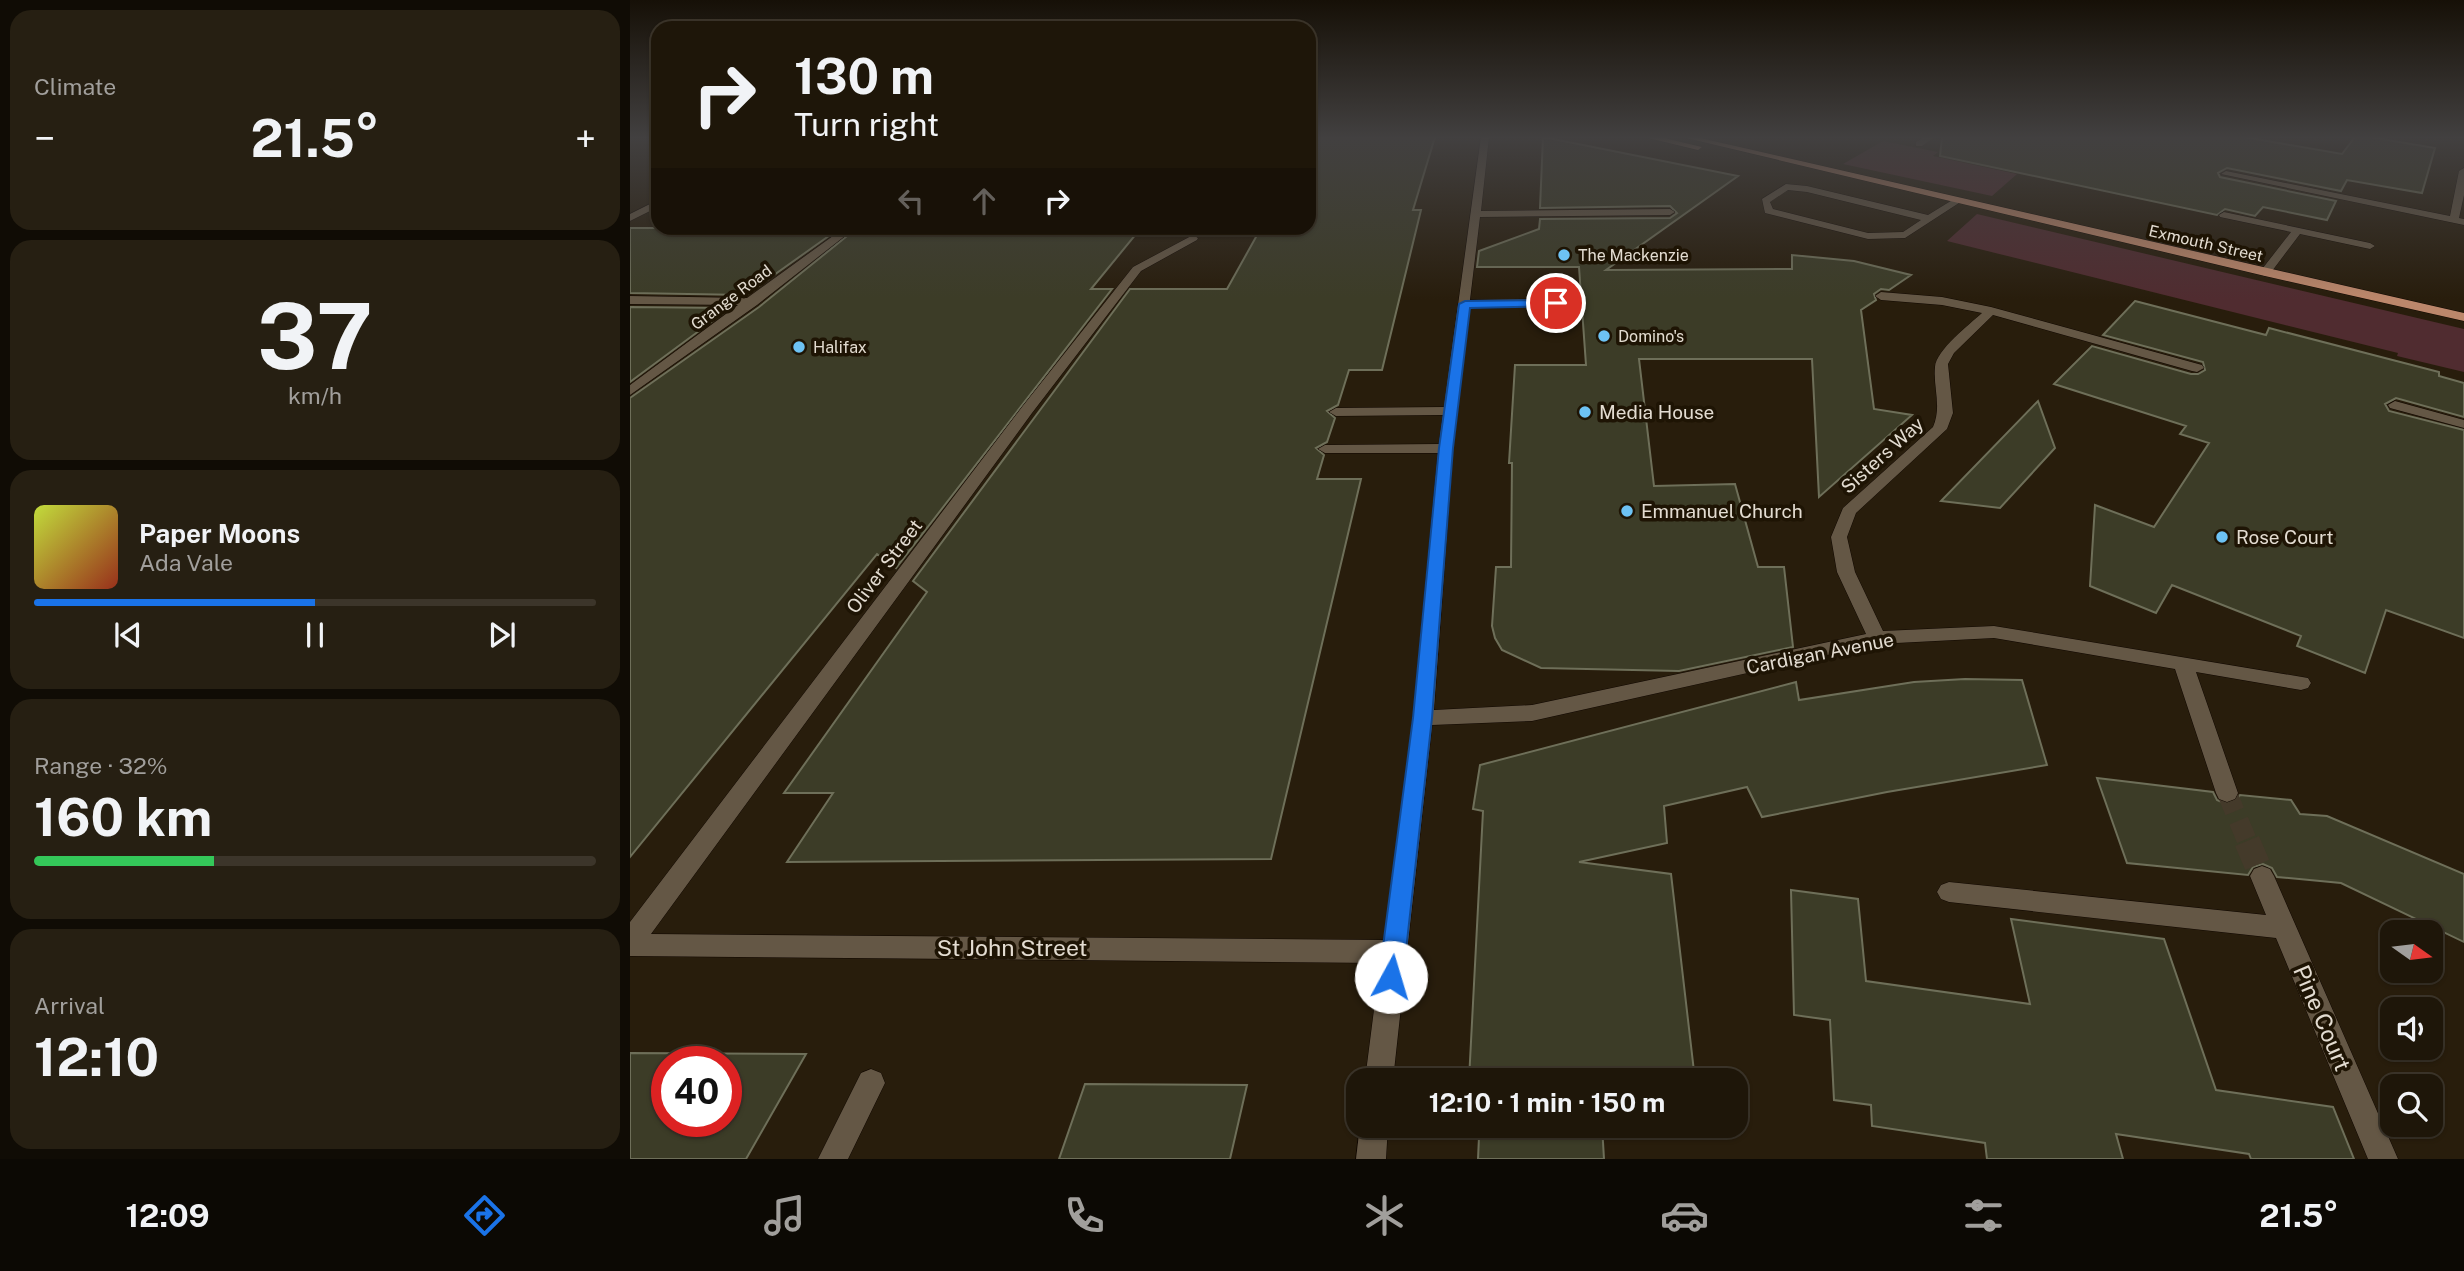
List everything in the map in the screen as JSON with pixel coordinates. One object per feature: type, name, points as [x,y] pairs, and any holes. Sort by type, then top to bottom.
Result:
[{"type":"main road","name":"Exmouth Street","points":[[1914,191],[2464,317]]},
{"type":"street","points":[[1381,1068],[1423,718],[1446,448],[1480,191]]},
{"type":"street","points":[[1780,191],[1765,201],[1769,211],[1868,236],[1905,235],[1956,201]]},
{"type":"street","points":[[1810,191],[1930,219]]},
{"type":"street","points":[[2311,191],[2459,221],[2462,191]]},
{"type":"street","points":[[630,218],[651,207]]},
{"type":"street","points":[[1476,214],[1670,212]]},
{"type":"street","points":[[2224,215],[2370,246]]},
{"type":"street","points":[[2265,273],[2297,231]]},
{"type":"street","name":"Grange Road","points":[[630,391],[841,235]]},
{"type":"street","name":"Oliver Street","points":[[630,943],[1027,410],[1137,269],[1193,238]]},
{"type":"street","points":[[1881,296],[1942,301],[1991,311],[2197,368]]},
{"type":"street","points":[[630,300],[753,302]]},
{"type":"street","points":[[1465,304],[1556,303]]},
{"type":"street","name":"Sisters Way","points":[[1877,638],[1846,572],[1839,537],[1849,511],[1940,429],[1946,413],[1941,364],[1949,351],[1991,311]]},
{"type":"street","points":[[2395,405],[2464,424]]},
{"type":"street","points":[[1336,412],[1451,411]]},
{"type":"street","points":[[1325,449],[1446,448]]},
{"type":"street","name":"Cardigan Avenue","points":[[1423,718],[1532,713],[1877,638],[1994,632],[2301,683]]},
{"type":"street","points":[[2183,663],[2227,793]]},
{"type":"street","name":"Pine Court","points":[[2262,876],[2383,1159]]},
{"type":"street","points":[[1949,892],[2285,928]]},
{"type":"street","name":"St John Street","points":[[630,943],[1394,952]]},
{"type":"street","points":[[833,1159],[871,1083]]},
{"type":"street","points":[[1371,1159],[1373,1138]]},
{"type":"shaded area","points":[[1969,191],[1998,191],[1992,196]]},
{"type":"shaded area","points":[[1977,214],[2464,329],[2464,372],[2397,356],[2398,353],[1947,241]]},
{"type":"building","points":[[1316,191],[1419,191],[1413,210],[1421,210],[1382,370],[1349,370],[1338,405],[1327,411],[1335,418],[1327,442],[1316,448],[1324,455],[1317,479],[1361,479],[1271,859],[787,862],[833,793],[784,793],[927,592],[913,581],[1130,289],[1227,289],[1257,235],[1316,235]]},
{"type":"building","points":[[1541,191],[1717,191],[1606,270],[1792,269],[1792,255],[1854,261],[1911,275],[1889,290],[1881,289],[1874,294],[1876,300],[1861,310],[1874,409],[1912,415],[1819,497],[1812,359],[1639,359],[1654,486],[1735,484],[1758,567],[1784,567],[1793,647],[1679,671],[1541,668],[1502,650],[1495,638],[1492,626],[1496,567],[1511,567],[1512,463],[1509,463],[1515,365],[1586,365],[1579,267],[1477,267],[1479,251],[1539,229],[1540,219],[1670,218],[1677,213],[1670,206],[1540,208]]},
{"type":"building","points":[[2105,191],[2288,191],[2336,201],[2327,220],[2263,207],[2255,216],[2225,209],[2217,215]]},
{"type":"building","points":[[630,228],[651,228],[651,235],[830,235],[746,295],[630,293]]},
{"type":"building","points":[[848,235],[1135,235],[1091,289],[1112,289],[896,568],[877,554],[630,857],[630,398],[759,307]]},
{"type":"building","points":[[2135,301],[2266,335],[2269,328],[2439,372],[2439,376],[2464,383],[2464,417],[2396,398],[2385,404],[2389,411],[2464,430],[2464,638],[2386,610],[2365,673],[2297,646],[2301,636],[2172,585],[2156,613],[2090,586],[2095,505],[2154,527],[2209,443],[2180,434],[2186,426],[2054,384],[2092,346],[2191,374],[2205,370],[2203,362],[2103,335]]},
{"type":"building","points":[[630,307],[730,308],[630,382]]},
{"type":"building","points":[[2038,401],[2055,448],[2000,508],[1941,501]]},
{"type":"building","points":[[2022,680],[2047,765],[1887,792],[1762,817],[1747,787],[1664,806],[1667,843],[1579,862],[1671,874],[1694,1068],[1470,1068],[1483,811],[1473,809],[1480,765],[1796,682],[1799,700],[1914,682]]},
{"type":"building","points":[[2097,778],[2213,792],[2217,800],[2226,804],[2236,801],[2240,795],[2291,800],[2300,814],[2327,816],[2464,874],[2464,942],[2443,932],[2443,920],[2418,920],[2341,883],[2277,877],[2272,868],[2263,864],[2253,867],[2248,875],[2127,863]]},
{"type":"building","points":[[1791,890],[1858,899],[1866,981],[2030,1004],[2011,919],[2164,939],[2216,1090],[2333,1107],[2354,1159],[2251,1159],[2249,1154],[2116,1134],[2123,1159],[1987,1159],[1985,1143],[1872,1126],[1871,1105],[1834,1100],[1830,1020],[1794,1015]]},
{"type":"building","points":[[630,1053],[651,1053],[651,1137],[742,1137],[742,1054],[806,1054],[746,1159],[630,1159]]},
{"type":"building","points":[[1085,1084],[1247,1085],[1230,1159],[1059,1159]]},
{"type":"building","points":[[1479,1138],[1603,1138],[1604,1159],[1478,1159]]},
{"type":"tunnel","points":[[2227,793],[2248,843]]},
{"type":"tunnel","points":[[2247,841],[2262,876]]},
{"type":"place","name":"The Mackenzie","points":[[1564,255]]},
{"type":"place","name":"Domino's","points":[[1604,336]]},
{"type":"place","name":"Halifax","points":[[799,347]]},
{"type":"place","name":"Media House","points":[[1585,412]]},
{"type":"place","name":"Emmanuel Church","points":[[1627,511]]},
{"type":"place","name":"Rose Court","points":[[2222,537]]},
{"type":"route","points":[[1391,977],[1423,718],[1446,448],[1465,304],[1556,303]]}]
